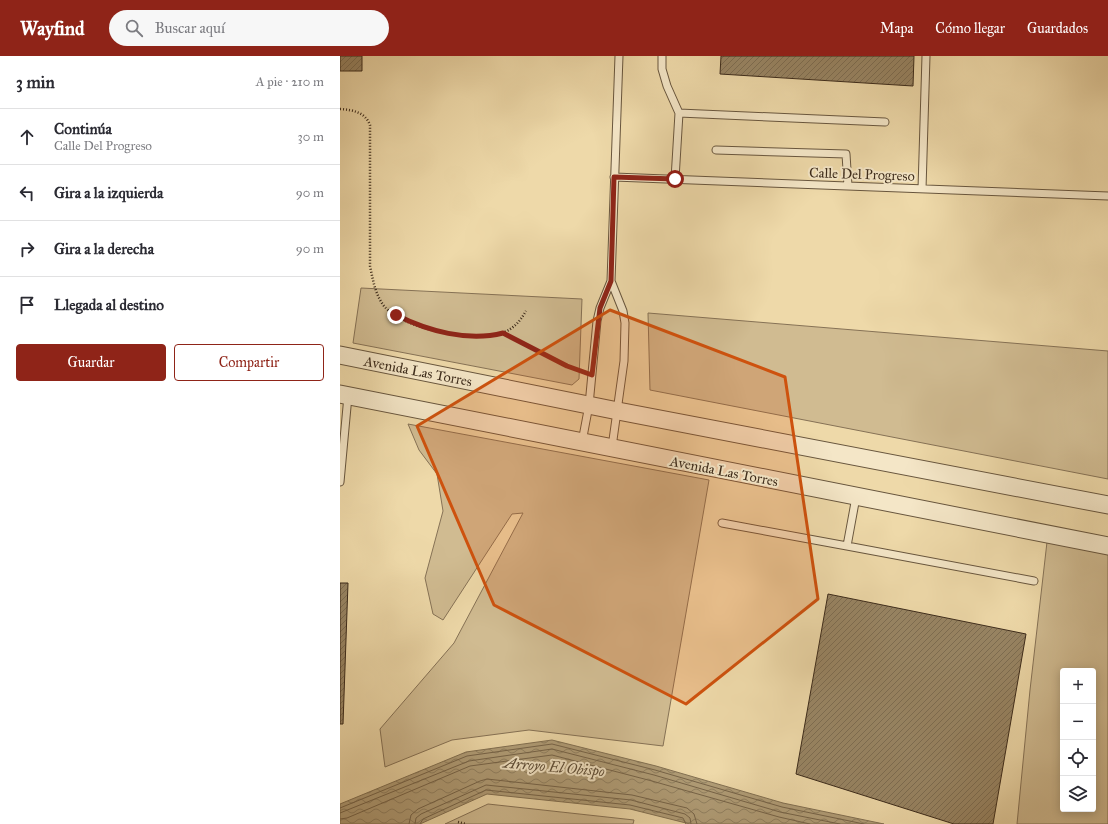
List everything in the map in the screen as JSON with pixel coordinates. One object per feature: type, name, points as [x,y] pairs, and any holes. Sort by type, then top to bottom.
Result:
[{"type":"street","name":"Avenida Las Torres","points":[[340,355],[618,411],[1108,505]]},
{"type":"street","name":"Avenida Las Torres","points":[[344,395],[1108,546]]},
{"type":"lane","points":[[582,443],[589,405],[600,308],[611,281],[619,56]]},
{"type":"lane","points":[[662,56],[662,69],[667,86],[679,113],[675,179]]},
{"type":"lane","points":[[922,189],[926,56]]},
{"type":"lane","points":[[679,113],[884,122]]},
{"type":"lane","points":[[716,150],[846,154],[848,186]]},
{"type":"lane","name":"Calle Del Progreso","points":[[614,177],[1108,196]]},
{"type":"lane","points":[[611,281],[623,311],[625,323],[624,361],[612,449]]},
{"type":"lane","points":[[340,482],[344,395]]},
{"type":"lane","points":[[847,546],[856,497]]},
{"type":"lane","points":[[722,523],[1034,581]]},
{"type":"path","points":[[340,109],[356,112],[365,116],[370,125],[370,266],[374,286],[385,306],[396,315],[429,328],[477,337],[503,333],[517,325],[526,311]]},
{"type":"path","points":[[503,333],[567,366],[592,375]]},
{"type":"path","points":[[458,822],[466,824]]},
{"type":"highlighted area","points":[[610,310],[785,377],[818,599],[686,704],[494,605],[417,426]]},
{"type":"shaded area","points":[[361,288],[582,299],[579,379],[572,385],[353,343]]},
{"type":"shaded area","points":[[648,313],[1108,351],[1108,479],[650,390]]},
{"type":"shaded area","points":[[408,424],[709,480],[663,746],[529,730],[452,740],[385,767],[380,729],[454,643],[523,513],[512,514],[443,620],[433,614],[425,578],[443,511],[437,474],[419,450]]},
{"type":"shaded area","points":[[1047,542],[1108,554],[1108,824],[1017,824],[1030,690]]},
{"type":"shaded area","points":[[488,804],[634,820],[633,824],[445,824]]},
{"type":"water","name":"Arroyo El Obispo","points":[[552,740],[656,766],[783,803],[884,824],[690,824],[630,809],[487,794],[420,824],[340,824],[340,804],[466,752]]},
{"type":"building","points":[[340,56],[362,56],[362,71],[340,71]]},
{"type":"building","points":[[721,56],[914,56],[913,86],[720,74]]},
{"type":"building","points":[[340,583],[348,583],[343,724],[340,724]]},
{"type":"building","points":[[828,594],[1026,634],[993,824],[954,824],[796,774]]},
{"type":"route","points":[[396,315],[409,322],[465,336],[490,336],[503,333],[567,366],[592,375],[597,321],[603,298],[611,281],[614,177],[675,179]]}]
